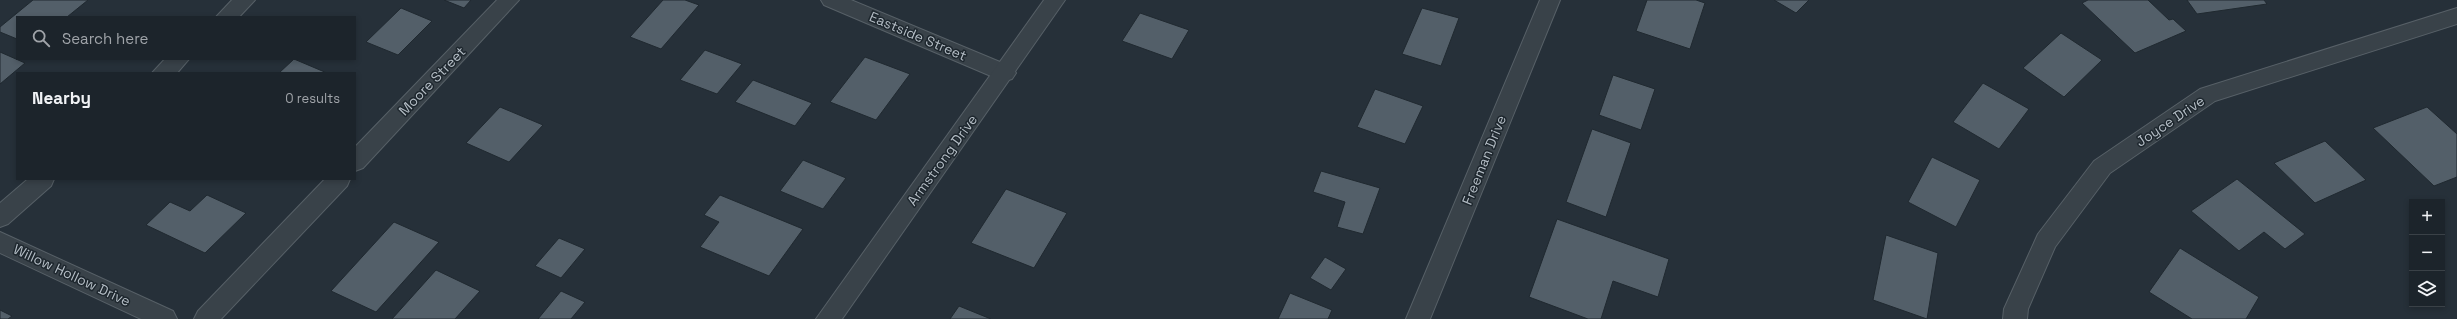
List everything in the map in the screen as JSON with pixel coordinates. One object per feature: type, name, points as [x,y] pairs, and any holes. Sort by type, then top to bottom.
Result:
[{"type":"street","points":[[227,16],[245,0]]},
{"type":"street","name":"Moore Street","points":[[356,161],[509,0]]},
{"type":"street","name":"Eastside Street","points":[[831,0],[1005,73]]},
{"type":"street","name":"Armstrong Drive","points":[[828,319],[1005,73],[1055,0]]},
{"type":"street","name":"Freeman Drive","points":[[1418,319],[1550,0]]},
{"type":"street","name":"Joyce Drive","points":[[2015,319],[2016,309],[2046,241],[2102,168],[2208,95],[2457,16]]},
{"type":"street","points":[[164,72],[178,60]]},
{"type":"street","points":[[0,217],[42,180]]},
{"type":"street","points":[[206,319],[338,180]]},
{"type":"street","name":"Willow Hollow Drive","points":[[0,242],[165,319]]},
{"type":"building","points":[[33,0],[88,0],[68,16],[16,16],[16,39],[0,32],[0,27]]},
{"type":"building","points":[[444,0],[471,0],[464,8]]},
{"type":"building","points":[[663,0],[685,0],[699,5],[661,49],[630,37]]},
{"type":"building","points":[[1647,0],[1696,0],[1705,3],[1690,49],[1636,31]]},
{"type":"building","points":[[1774,0],[1809,0],[1796,13]]},
{"type":"building","points":[[2088,0],[2148,0],[2169,20],[2173,19],[2186,31],[2135,53],[2082,3]]},
{"type":"building","points":[[2187,0],[2264,0],[2267,4],[2197,14]]},
{"type":"building","points":[[401,8],[432,21],[398,55],[366,42]]},
{"type":"building","points":[[1422,8],[1459,18],[1441,66],[1402,54]]},
{"type":"building","points":[[1140,13],[1189,30],[1172,59],[1122,41]]},
{"type":"building","points":[[2061,33],[2102,60],[2064,97],[2023,68]]},
{"type":"building","points":[[705,50],[742,64],[717,94],[680,80]]},
{"type":"building","points":[[0,52],[25,63],[0,84]]},
{"type":"building","points":[[865,57],[910,74],[876,120],[830,102]]},
{"type":"building","points":[[293,60],[296,60],[325,72],[280,72]]},
{"type":"building","points":[[1613,75],[1655,89],[1641,130],[1599,115]]},
{"type":"building","points":[[753,80],[812,103],[795,126],[735,102]]},
{"type":"building","points":[[1983,83],[2029,109],[1999,149],[1953,122]]},
{"type":"building","points":[[1375,89],[1423,106],[1405,144],[1357,127]]},
{"type":"building","points":[[500,107],[543,125],[509,162],[466,143]]},
{"type":"building","points":[[2427,107],[2457,134],[2457,177],[2434,186],[2373,128]]},
{"type":"building","points":[[1592,129],[1631,143],[1606,217],[1566,202]]},
{"type":"building","points":[[2325,141],[2366,180],[2315,203],[2274,163]]},
{"type":"building","points":[[1932,157],[1980,180],[1956,227],[1908,202]]},
{"type":"building","points":[[803,160],[846,178],[823,209],[780,191]]},
{"type":"building","points":[[1321,171],[1380,188],[1363,234],[1337,227],[1345,202],[1313,192]]},
{"type":"building","points":[[2237,179],[2305,234],[2285,249],[2264,232],[2239,251],[2191,211]]},
{"type":"building","points":[[1006,189],[1067,213],[1034,268],[971,243]]},
{"type":"building","points":[[207,195],[246,213],[205,253],[146,225],[170,202],[190,211]]},
{"type":"building","points":[[720,195],[803,229],[769,276],[700,247],[719,222],[704,215]]},
{"type":"building","points":[[1557,219],[1669,259],[1658,297],[1613,281],[1601,319],[1588,319],[1529,297]]},
{"type":"building","points":[[394,222],[439,242],[376,312],[331,291]]},
{"type":"building","points":[[1886,235],[1938,253],[1927,319],[1873,300]]},
{"type":"building","points":[[559,238],[585,249],[561,278],[535,266]]},
{"type":"building","points":[[2180,248],[2259,297],[2246,319],[2192,319],[2149,292]]},
{"type":"building","points":[[1325,257],[1346,269],[1331,290],[1310,278]]},
{"type":"building","points":[[436,270],[480,291],[455,319],[392,319]]},
{"type":"building","points":[[561,291],[585,302],[571,319],[538,319]]},
{"type":"building","points":[[1290,293],[1332,310],[1328,319],[1278,319]]},
{"type":"building","points":[[959,306],[991,319],[950,319]]},
{"type":"building","points":[[0,310],[12,316],[8,319],[0,319]]}]
